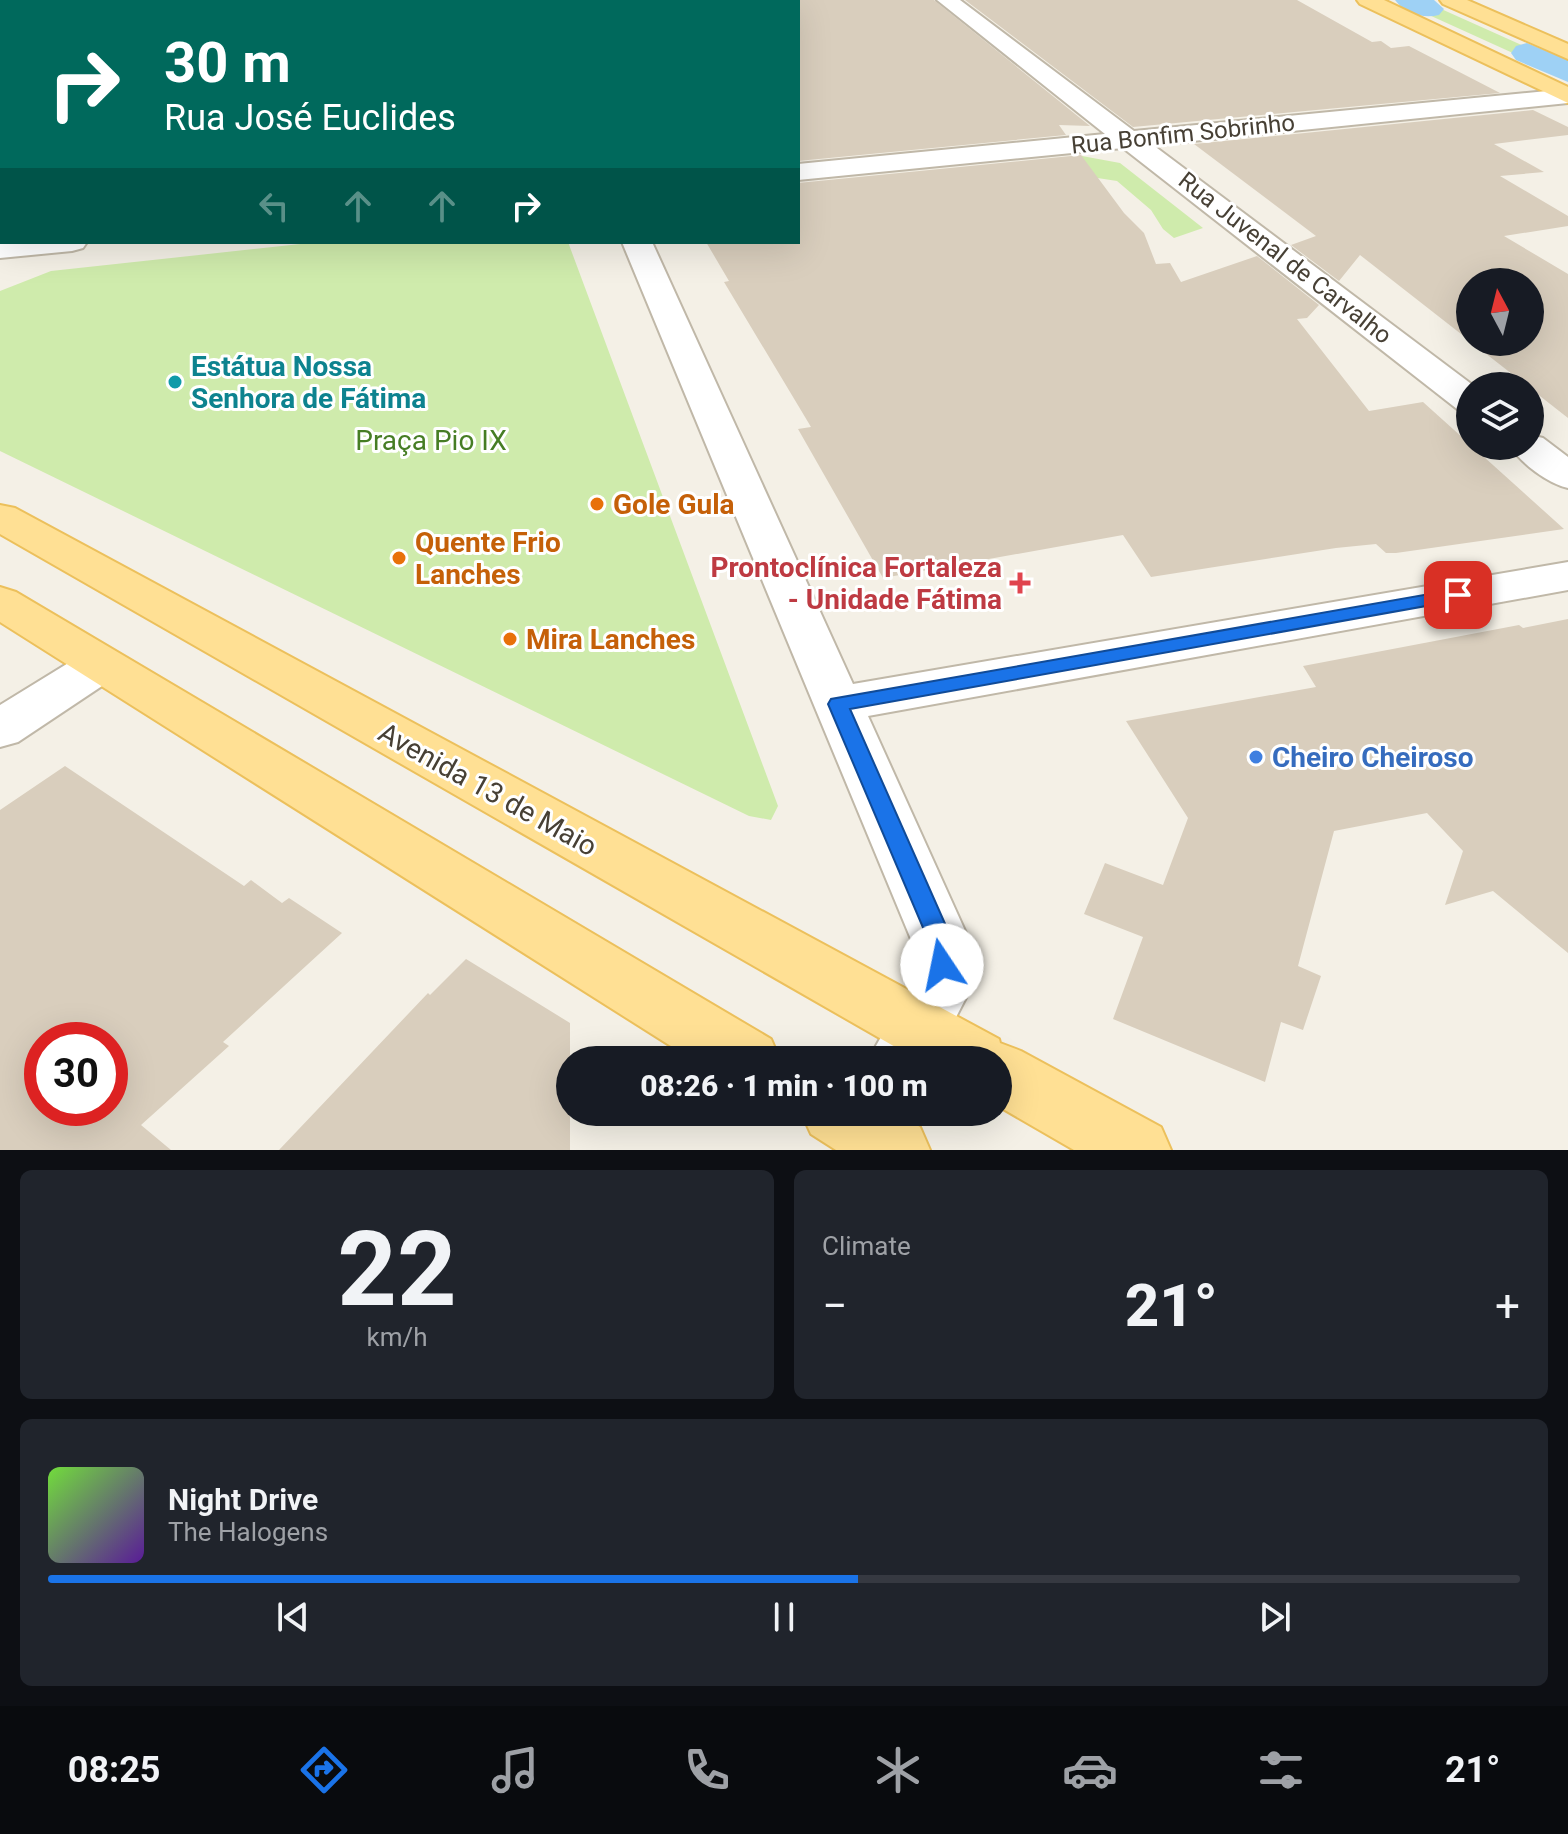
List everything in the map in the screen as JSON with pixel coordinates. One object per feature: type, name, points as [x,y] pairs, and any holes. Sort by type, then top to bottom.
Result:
[{"type":"main road","points":[[1367,0],[1568,96]]},
{"type":"main road","points":[[1450,0],[1568,52]]},
{"type":"main road","name":"Avenida 13 de Maio","points":[[0,517],[910,1044]]},
{"type":"main road","points":[[0,602],[725,1046]]},
{"type":"main road","points":[[1012,1080],[1137,1150]]},
{"type":"street","name":"Rua Juvenal de Carvalho","points":[[947,0],[1456,390]]},
{"type":"street","name":"Rua Bonfim Sobrinho","points":[[800,172],[1568,96]]},
{"type":"street","points":[[0,249],[51,244]]},
{"type":"street","points":[[638,244],[942,944],[942,986],[910,1044]]},
{"type":"street","points":[[1544,458],[1568,476]]},
{"type":"street","points":[[838,704],[1568,576]]},
{"type":"street","points":[[0,729],[100,665]]},
{"type":"green space","points":[[1439,8],[1537,52],[1515,54],[1418,10]]},
{"type":"green space","points":[[1082,156],[1120,163],[1203,228],[1174,238],[1163,229],[1151,210],[1117,181],[952,169]]},
{"type":"green space","name":"Praça Pio IX","points":[[301,244],[569,244],[778,806],[771,820],[749,816],[0,451],[0,291],[51,271]]},
{"type":"building","points":[[800,0],[934,0],[1090,126],[1059,125],[1066,135],[800,161]]},
{"type":"building","points":[[965,0],[1297,0],[1372,42],[1381,41],[1391,48],[1409,46],[1500,93],[1133,127]]},
{"type":"building","points":[[1533,110],[1568,127],[1568,135],[1494,144],[1544,172],[1500,176],[1568,216],[1568,226],[1504,236],[1568,274],[1568,418],[1544,399],[1544,372],[1509,372],[1489,356],[1544,356],[1544,268],[1456,268],[1456,330],[1360,255],[1339,281],[1291,245],[1316,236],[1194,144]]},
{"type":"building","points":[[1081,155],[1124,213],[1144,233],[1156,264],[1170,263],[1181,282],[1257,256],[1319,305],[1307,318],[1297,319],[1369,411],[1423,402],[1456,432],[1456,460],[1487,460],[1564,529],[1396,553],[1386,553],[1376,544],[1336,548],[1151,577],[1123,535],[883,578],[798,429],[811,427],[724,282],[729,281],[707,244],[800,244],[800,183]]},
{"type":"building","points":[[1568,619],[1568,953],[1493,891],[1445,905],[1463,851],[1427,813],[1334,831],[1298,966],[1321,976],[1303,1030],[1281,1022],[1265,1082],[1113,1019],[1143,937],[1084,914],[1105,863],[1163,885],[1188,818],[1126,721],[1316,687],[1303,666],[1519,625],[1523,628]]},
{"type":"building","points":[[65,766],[244,886],[251,880],[282,903],[289,898],[342,933],[223,1042],[229,1046],[141,1125],[171,1150],[0,1150],[0,810]]},
{"type":"building","points":[[466,959],[570,1023],[570,1046],[556,1046],[556,1126],[570,1126],[570,1150],[279,1150],[428,993],[430,995]]},
{"type":"waterway","points":[[1410,0],[1429,9]]},
{"type":"waterway","points":[[1527,53],[1568,72]]},
{"type":"place","name":"Estátua Nossa Senhora de Fátima","points":[[175,382]]},
{"type":"place","name":"Gole Gula","points":[[597,504]]},
{"type":"place","name":"Quente Frio Lanches","points":[[399,558]]},
{"type":"place","name":"Prontoclínica Fortaleza - Unidade Fátima","points":[[1020,583]]},
{"type":"place","name":"Mira Lanches","points":[[510,639]]},
{"type":"place","name":"Cheiro Cheiroso","points":[[1256,757]]},
{"type":"route","points":[[942,965],[942,944],[838,704],[1458,595]]}]
